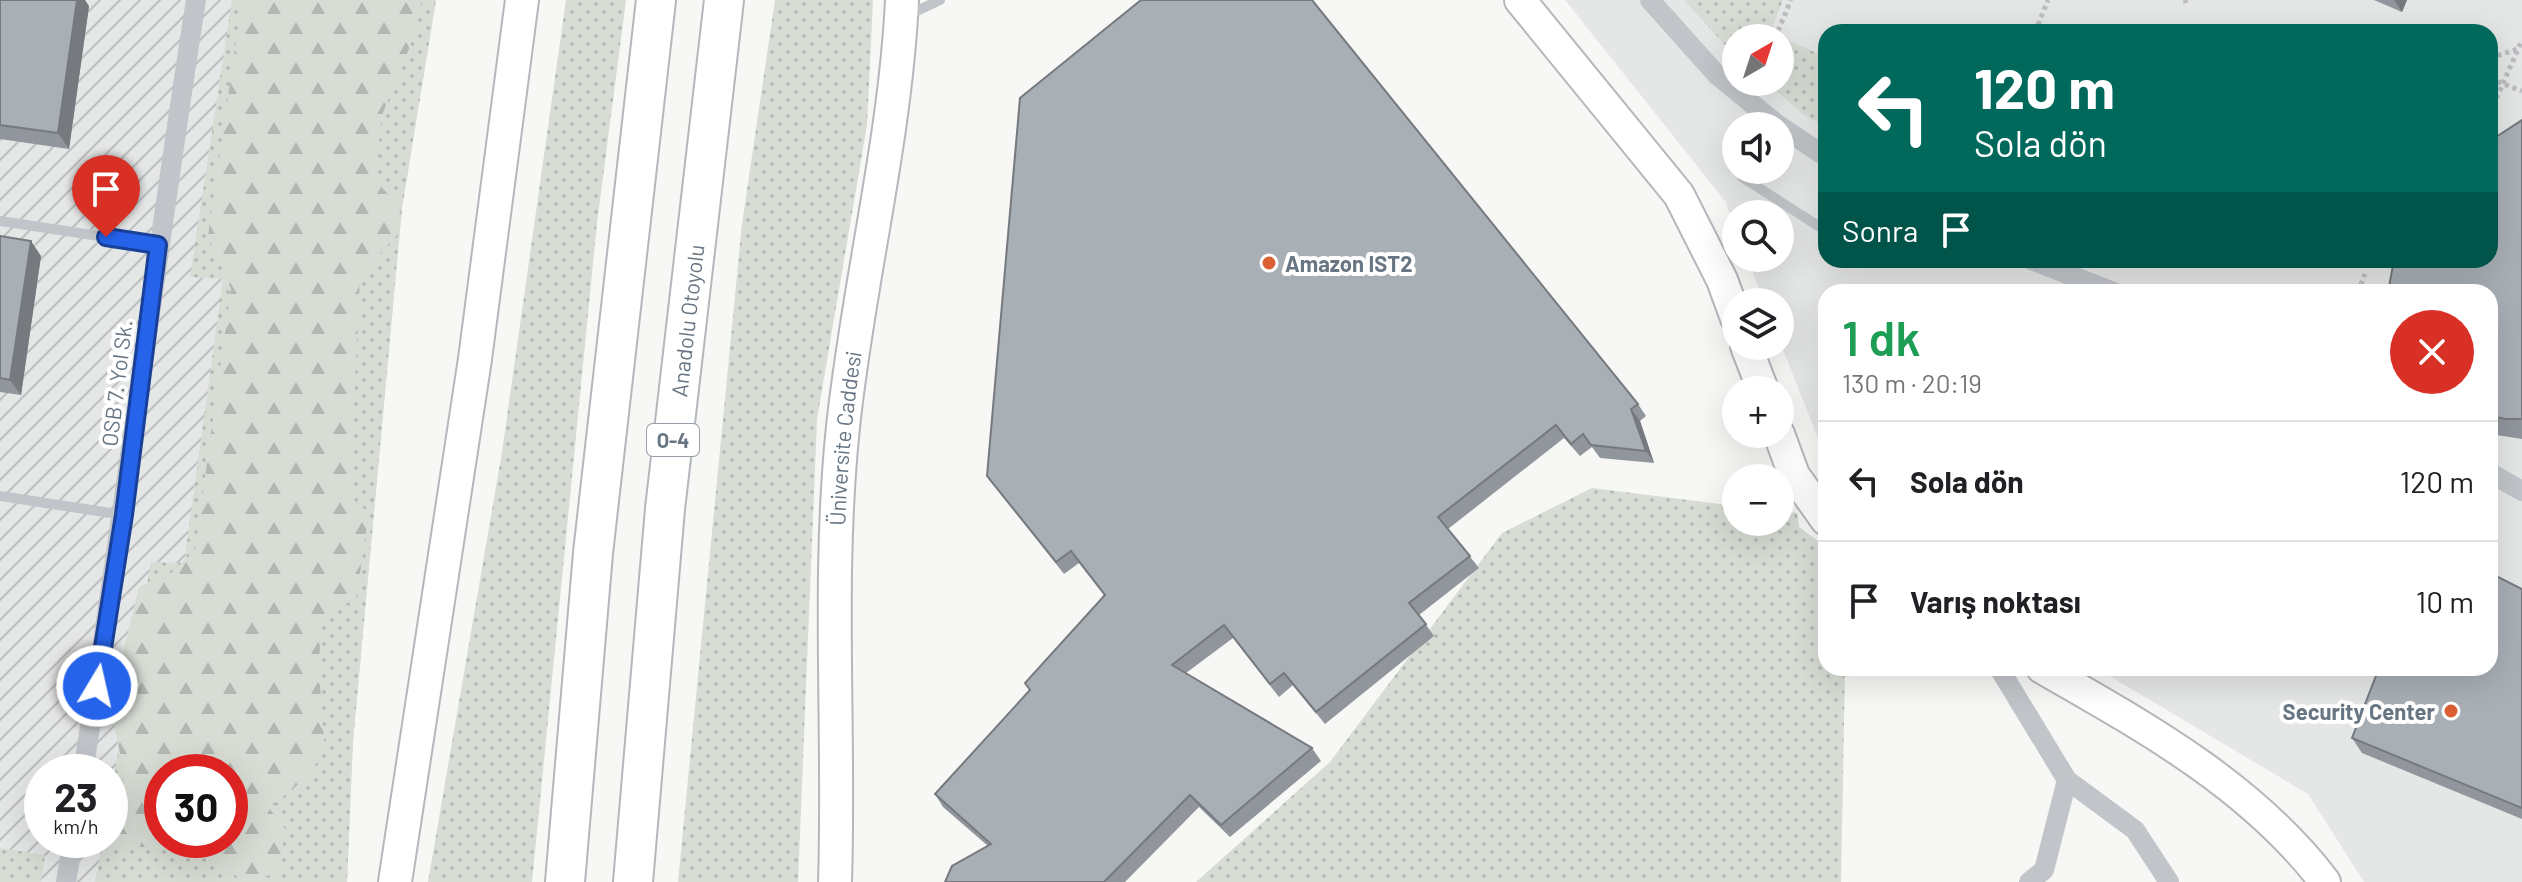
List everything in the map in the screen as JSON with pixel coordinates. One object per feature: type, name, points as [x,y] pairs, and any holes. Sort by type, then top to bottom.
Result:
[{"type":"highway","points":[[565,882],[595,537],[656,0]]},
{"type":"highway","name":"Anadolu Otoyolu","points":[[633,882],[665,509],[724,0]]},
{"type":"main road","points":[[395,882],[475,359],[522,0]]},
{"type":"main road","name":"Üniversite Caddesi","points":[[835,882],[834,549],[842,441],[888,140],[901,10]]},
{"type":"street","name":"OSB 7. Yol Sk.","points":[[86,754],[124,515],[158,245],[196,0]]},
{"type":"street","points":[[1520,0],[1679,195],[1725,288]]},
{"type":"street","points":[[1650,0],[1717,75],[1763,112]]},
{"type":"street","points":[[1794,135],[1818,152]]},
{"type":"street","points":[[2052,268],[2093,284]]},
{"type":"street","points":[[1784,448],[1794,475],[1818,509]]},
{"type":"street","points":[[2498,478],[2522,491]]},
{"type":"street","points":[[2004,676],[2067,780],[2135,830],[2169,882]]},
{"type":"street","points":[[2056,676],[2151,731],[2250,801],[2301,851],[2325,882]]},
{"type":"street","points":[[2029,882],[2044,870],[2067,780]]},
{"type":"street","points":[[66,882],[70,858]]},
{"type":"lane","points":[[901,10],[940,0]]},
{"type":"lane","points":[[1753,184],[1818,226]]},
{"type":"lane","points":[[0,221],[158,245]]},
{"type":"lane","points":[[0,496],[124,515]]},
{"type":"path","points":[[1781,24],[1791,0]]},
{"type":"path","points":[[2038,24],[2048,0]]},
{"type":"path","points":[[2498,98],[2522,40]]},
{"type":"path","points":[[2498,55],[2518,49]]},
{"type":"path","points":[[2498,82],[2522,91]]},
{"type":"path","points":[[2361,284],[2365,274]]},
{"type":"shaded area","points":[[0,0],[436,0],[402,208],[353,741],[347,882],[0,882]]},
{"type":"shaded area","points":[[1565,0],[2522,0],[2522,882],[2364,882],[2308,794],[2109,676],[2498,676],[2498,284],[1818,284],[1818,438],[1787,360],[1794,360],[1794,288],[1759,288],[1752,272],[1794,272],[1794,200],[1724,200]]},
{"type":"green space","points":[[232,0],[436,0],[402,208],[353,741],[347,882],[95,882],[100,858],[128,858],[128,754],[118,754],[151,562],[184,563],[223,279],[190,277]]},
{"type":"green space","points":[[242,0],[422,0],[411,44],[382,115],[375,181],[402,208],[399,233],[360,275],[350,496],[369,513],[356,599],[321,616],[319,672],[325,751],[305,779],[269,808],[286,830],[277,873],[245,882],[210,858],[248,858],[248,754],[144,754],[144,847],[128,846],[128,754],[120,754],[110,707],[139,587],[171,573],[195,550],[231,289],[208,236]]},
{"type":"green space","points":[[566,0],[626,0],[597,223],[532,882],[428,882],[502,452]]},
{"type":"green space","points":[[775,0],[873,0],[867,125],[817,419],[798,882],[678,882],[742,224]]},
{"type":"green space","points":[[1684,0],[1783,0],[1774,24],[1722,24],[1722,42]]},
{"type":"green space","points":[[1794,43],[1818,54],[1818,122],[1804,115],[1782,96],[1794,96]]},
{"type":"green space","points":[[1592,488],[1722,504],[1722,536],[1794,536],[1794,513],[1797,513],[1799,527],[1818,541],[1818,676],[1845,676],[1841,882],[1196,882],[1330,762],[1502,533]]},
{"type":"green space","points":[[0,848],[24,852],[24,858],[45,858],[41,882],[0,882]]},
{"type":"building","points":[[0,0],[77,0],[58,133],[0,125]]},
{"type":"building","name":"Amazon IST2","points":[[1141,0],[1312,0],[1638,404],[1631,409],[1646,451],[1591,445],[1583,434],[1571,444],[1556,425],[1438,517],[1470,556],[1409,603],[1426,624],[1316,712],[1284,673],[1270,684],[1224,625],[1172,665],[1312,748],[1221,825],[1190,795],[1104,882],[945,882],[952,866],[991,844],[935,794],[1030,690],[1025,683],[1105,595],[1071,551],[1056,562],[987,476],[1020,98]]},
{"type":"building","points":[[2522,120],[2522,419],[2498,418],[2498,284],[2390,284],[2392,268],[2498,268],[2498,136]]},
{"type":"building","points":[[0,236],[31,241],[10,380],[0,378]]},
{"type":"building","name":"Security Center","points":[[2498,577],[2522,589],[2522,808],[2352,738],[2376,676],[2498,676]]},
{"type":"place","name":"Amazon IST2","points":[[1269,263]]},
{"type":"place","name":"Security Center","points":[[2451,711]]},
{"type":"route","points":[[97,686],[124,515],[158,245],[106,237]]}]
